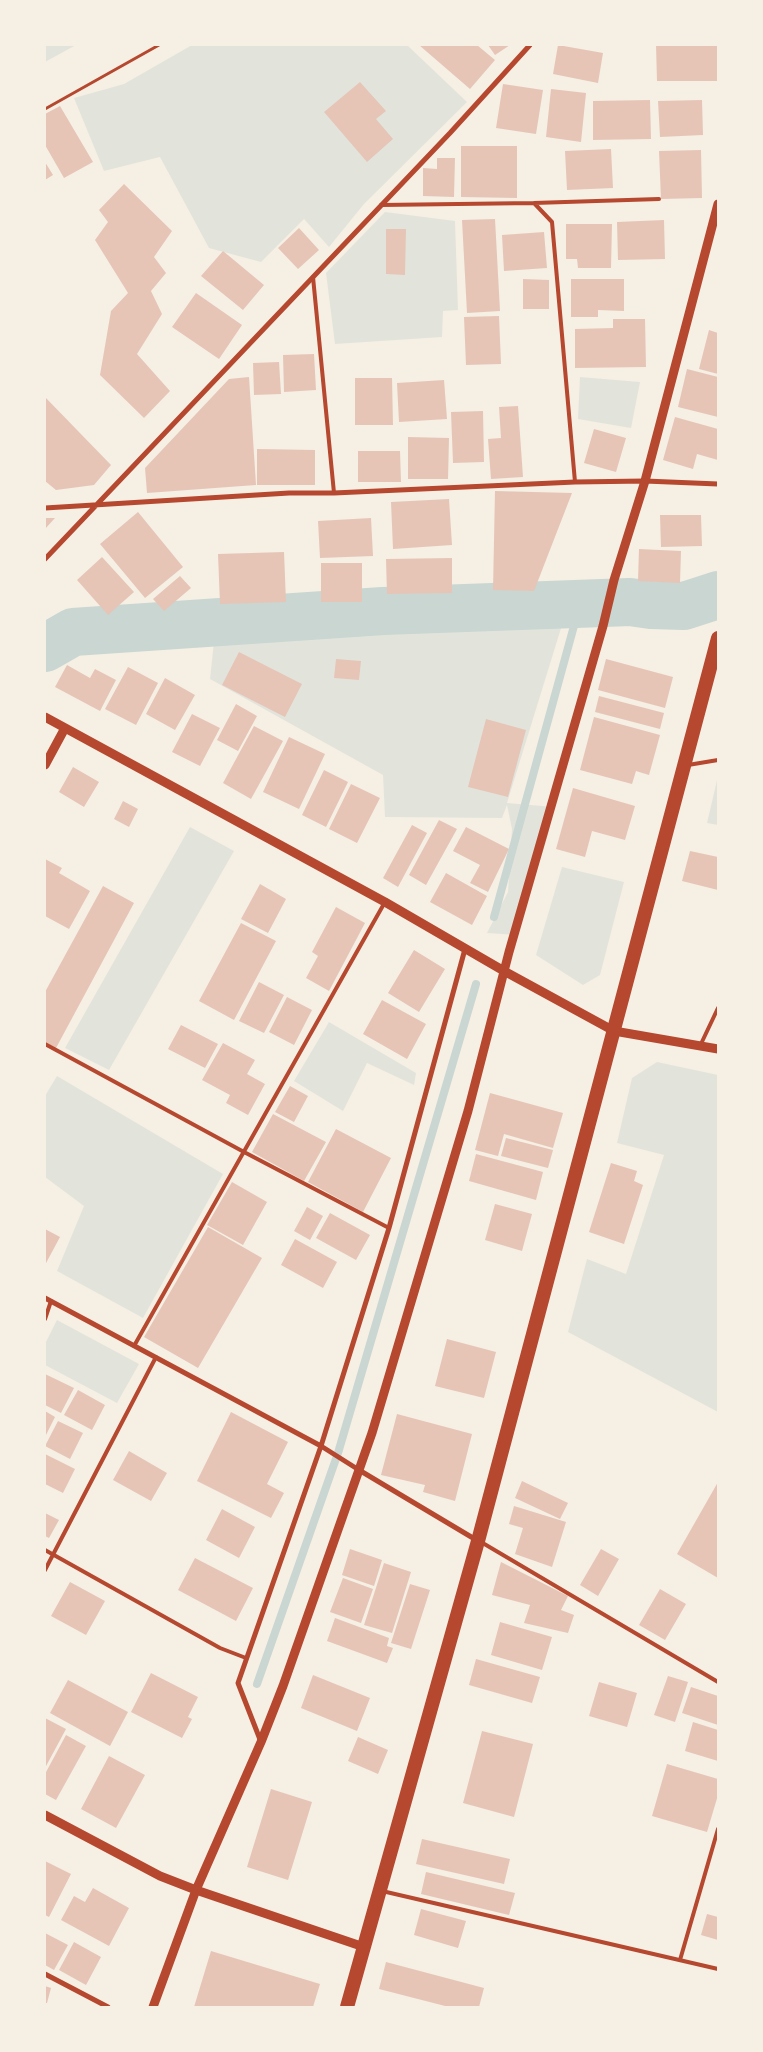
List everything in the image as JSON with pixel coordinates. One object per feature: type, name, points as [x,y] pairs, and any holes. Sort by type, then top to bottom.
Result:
[{"type":"highway","points":[[346,2007],[381,1890],[478,1541],[718,638]]},
{"type":"street","points":[[45,558],[98,505],[530,45]]},
{"type":"street","points":[[154,2007],[196,1890],[261,1742],[312,1608],[372,1433],[468,1111],[504,971],[603,626],[614,580],[645,481],[718,204]]},
{"type":"street","points":[[45,508],[289,494],[575,482],[645,481],[718,484]]},
{"type":"street","points":[[45,717],[385,902],[504,971],[614,1031],[718,1049]]},
{"type":"street","points":[[45,765],[65,728]]},
{"type":"street","points":[[261,1742],[238,1683],[321,1446],[388,1228],[465,949]]},
{"type":"street","points":[[45,1298],[321,1446],[478,1541]]},
{"type":"street","points":[[45,1815],[160,1876],[364,1947]]},
{"type":"street","points":[[45,1974],[108,2007]]},
{"type":"lane","points":[[381,205],[658,199]]},
{"type":"lane","points":[[534,203],[552,222],[575,482]]},
{"type":"lane","points":[[313,277],[334,493]]},
{"type":"lane","points":[[685,765],[718,760]]},
{"type":"lane","points":[[134,1346],[385,902]]},
{"type":"lane","points":[[700,1046],[718,1008]]},
{"type":"lane","points":[[45,1044],[388,1228]]},
{"type":"lane","points":[[45,1320],[51,1301]]},
{"type":"lane","points":[[45,1570],[156,1357]]},
{"type":"lane","points":[[478,1541],[718,1682]]},
{"type":"lane","points":[[45,1550],[220,1648],[246,1658]]},
{"type":"lane","points":[[680,1960],[718,1829]]},
{"type":"lane","points":[[381,1890],[718,1969]]},
{"type":"path","points":[[45,109],[159,45]]},
{"type":"shaded area","points":[[45,45],[76,45],[45,62]]},
{"type":"shaded area","points":[[192,45],[407,45],[467,102],[364,204],[329,247],[304,219],[261,262],[209,248],[160,157],[104,171],[74,98],[124,84]]},
{"type":"shaded area","points":[[385,212],[455,221],[458,310],[443,311],[442,337],[335,344],[326,273]]},
{"type":"shaded area","points":[[580,377],[640,382],[631,428],[578,419]]},
{"type":"shaded area","points":[[562,625],[507,803],[554,807],[548,835],[517,935],[487,933],[508,892],[512,829],[507,805],[502,818],[385,817],[383,775],[210,679],[215,632]]},
{"type":"shaded area","points":[[718,776],[718,825],[707,823]]},
{"type":"shaded area","points":[[190,827],[234,851],[109,1070],[65,1048]]},
{"type":"shaded area","points":[[562,867],[624,882],[600,975],[583,985],[536,955]]},
{"type":"shaded area","points":[[329,1022],[416,1073],[414,1085],[367,1063],[343,1111],[294,1081]]},
{"type":"shaded area","points":[[657,1062],[718,1075],[718,1412],[568,1332],[587,1259],[626,1274],[664,1155],[617,1143],[632,1078]]},
{"type":"shaded area","points":[[57,1076],[223,1174],[143,1318],[57,1271],[84,1206],[45,1177],[45,1096]]},
{"type":"shaded area","points":[[57,1320],[139,1364],[117,1403],[45,1365],[45,1344]]},
{"type":"building","points":[[419,45],[477,45],[495,60],[470,89]]},
{"type":"building","points":[[488,45],[510,45],[495,55]]},
{"type":"building","points":[[558,45],[603,53],[598,83],[553,74]]},
{"type":"building","points":[[656,45],[718,45],[718,81],[657,81]]},
{"type":"building","points":[[360,82],[386,111],[376,119],[393,139],[367,162],[324,112]]},
{"type":"building","points":[[503,84],[543,90],[536,134],[496,128]]},
{"type":"building","points":[[551,89],[586,93],[581,142],[546,137]]},
{"type":"building","points":[[650,100],[651,139],[593,140],[593,101]]},
{"type":"building","points":[[702,100],[703,135],[660,137],[658,101]]},
{"type":"building","points":[[60,106],[93,162],[64,178],[45,145],[45,114]]},
{"type":"building","points":[[461,146],[517,146],[517,198],[461,197]]},
{"type":"building","points":[[611,149],[613,188],[567,190],[565,151]]},
{"type":"building","points":[[701,150],[702,198],[661,199],[659,151]]},
{"type":"building","points":[[437,158],[455,158],[454,197],[423,196],[423,168],[437,169]]},
{"type":"building","points":[[45,162],[53,175],[45,180]]},
{"type":"building","points":[[124,184],[172,231],[154,257],[166,273],[151,291],[162,314],[137,354],[170,391],[144,418],[100,375],[111,311],[128,293],[95,240],[108,222],[99,210]]},
{"type":"building","points":[[495,219],[500,311],[467,313],[462,220]]},
{"type":"building","points":[[664,220],[665,259],[618,260],[617,222]]},
{"type":"building","points":[[566,224],[612,224],[611,268],[578,268],[577,259],[566,259]]},
{"type":"building","points":[[299,228],[319,250],[298,269],[278,248]]},
{"type":"building","points":[[386,229],[406,229],[405,275],[386,274]]},
{"type":"building","points":[[544,232],[547,268],[504,271],[502,235]]},
{"type":"building","points":[[223,251],[264,285],[243,310],[201,276]]},
{"type":"building","points":[[523,279],[549,280],[549,309],[523,309]]},
{"type":"building","points":[[571,279],[624,279],[624,311],[598,310],[598,317],[571,317]]},
{"type":"building","points":[[196,293],[242,325],[219,359],[172,327]]},
{"type":"building","points":[[499,316],[501,364],[466,365],[464,317]]},
{"type":"building","points":[[613,319],[645,319],[646,367],[575,368],[575,329],[613,328]]},
{"type":"building","points":[[709,330],[718,333],[718,374],[699,369]]},
{"type":"building","points":[[314,354],[316,390],[284,392],[283,355]]},
{"type":"building","points":[[279,362],[281,394],[254,395],[253,363]]},
{"type":"building","points":[[687,369],[718,377],[718,417],[678,407]]},
{"type":"building","points":[[249,377],[256,485],[147,493],[145,468],[229,379]]},
{"type":"building","points":[[355,378],[392,378],[393,425],[355,425]]},
{"type":"building","points":[[444,380],[447,419],[399,422],[397,383]]},
{"type":"building","points":[[45,397],[111,465],[94,485],[56,490],[45,481]]},
{"type":"building","points":[[518,406],[523,477],[491,479],[488,439],[501,438],[499,407]]},
{"type":"building","points":[[483,411],[484,462],[453,463],[451,412]]},
{"type":"building","points":[[675,417],[718,429],[718,460],[697,454],[693,469],[663,460]]},
{"type":"building","points":[[594,429],[626,438],[616,472],[584,463]]},
{"type":"building","points":[[408,437],[449,438],[448,479],[408,479]]},
{"type":"building","points":[[257,449],[315,450],[315,485],[257,485]]},
{"type":"building","points":[[358,451],[400,451],[401,482],[358,482]]},
{"type":"building","points":[[495,491],[572,493],[534,591],[493,590]]},
{"type":"building","points":[[449,499],[452,545],[393,549],[391,502]]},
{"type":"building","points":[[138,512],[183,567],[145,598],[100,544]]},
{"type":"building","points":[[660,515],[701,515],[702,546],[661,547]]},
{"type":"building","points":[[45,518],[55,518],[45,529]]},
{"type":"building","points":[[371,518],[373,556],[320,558],[318,521]]},
{"type":"building","points":[[639,549],[681,551],[680,583],[638,581]]},
{"type":"building","points":[[284,552],[286,602],[220,604],[218,554]]},
{"type":"building","points":[[102,557],[134,592],[108,615],[77,580]]},
{"type":"building","points":[[452,558],[452,593],[387,594],[386,559]]},
{"type":"building","points":[[321,563],[362,563],[362,602],[321,602]]},
{"type":"building","points":[[180,576],[191,588],[164,611],[153,599]]},
{"type":"building","points":[[239,652],[302,684],[285,717],[222,685]]},
{"type":"building","points":[[336,659],[361,661],[359,680],[334,678]]},
{"type":"building","points":[[606,659],[673,677],[665,708],[598,690]]},
{"type":"building","points":[[67,665],[90,678],[95,669],[116,680],[100,711],[55,687]]},
{"type":"building","points":[[128,667],[158,683],[136,725],[105,709]]},
{"type":"building","points":[[165,678],[195,695],[175,730],[146,714]]},
{"type":"building","points":[[599,696],[664,713],[660,729],[595,712]]},
{"type":"building","points":[[236,704],[257,716],[238,751],[217,740]]},
{"type":"building","points":[[192,714],[220,728],[200,766],[172,752]]},
{"type":"building","points":[[594,717],[660,735],[649,775],[636,771],[632,784],[580,770]]},
{"type":"building","points":[[486,719],[526,730],[508,797],[468,787]]},
{"type":"building","points":[[254,726],[283,741],[251,799],[223,783]]},
{"type":"building","points":[[289,737],[325,754],[299,809],[263,792]]},
{"type":"building","points":[[73,767],[99,782],[84,807],[59,792]]},
{"type":"building","points":[[324,770],[348,782],[326,827],[302,815]]},
{"type":"building","points":[[351,784],[380,798],[357,843],[329,829]]},
{"type":"building","points":[[573,788],[635,806],[625,840],[592,831],[585,857],[556,849]]},
{"type":"building","points":[[123,801],[138,809],[129,827],[114,819]]},
{"type":"building","points":[[439,820],[457,829],[426,885],[409,875]]},
{"type":"building","points":[[412,825],[427,833],[398,887],[383,878]]},
{"type":"building","points":[[466,827],[509,849],[488,892],[470,883],[480,865],[453,851]]},
{"type":"building","points":[[690,851],[718,857],[718,890],[682,881]]},
{"type":"building","points":[[45,859],[62,868],[59,873],[90,891],[69,929],[45,916]]},
{"type":"building","points":[[446,873],[487,896],[472,925],[430,902]]},
{"type":"building","points":[[260,884],[286,899],[268,933],[241,919]]},
{"type":"building","points":[[103,886],[134,903],[56,1048],[45,1042],[45,992]]},
{"type":"building","points":[[336,907],[365,923],[329,991],[306,978],[318,956],[312,952]]},
{"type":"building","points":[[241,923],[276,941],[234,1020],[199,1001]]},
{"type":"building","points":[[414,950],[445,969],[419,1012],[388,993]]},
{"type":"building","points":[[259,982],[284,995],[264,1033],[239,1021]]},
{"type":"building","points":[[287,997],[312,1010],[294,1045],[269,1032]]},
{"type":"building","points":[[382,1000],[426,1024],[407,1059],[363,1034]]},
{"type":"building","points":[[181,1025],[218,1044],[205,1068],[168,1049]]},
{"type":"building","points":[[223,1043],[255,1060],[247,1074],[265,1084],[248,1115],[226,1103],[230,1095],[202,1080]]},
{"type":"building","points":[[290,1086],[308,1096],[294,1122],[275,1112]]},
{"type":"building","points":[[490,1093],[563,1113],[553,1148],[504,1134],[498,1156],[475,1150]]},
{"type":"building","points":[[273,1114],[326,1142],[304,1181],[252,1152]]},
{"type":"building","points":[[336,1129],[391,1158],[363,1212],[308,1182]]},
{"type":"building","points":[[506,1138],[553,1150],[548,1168],[501,1156]]},
{"type":"building","points":[[476,1154],[543,1172],[536,1200],[469,1181]]},
{"type":"building","points":[[611,1163],[637,1171],[634,1181],[643,1185],[624,1244],[589,1232]]},
{"type":"building","points":[[232,1182],[267,1202],[243,1245],[207,1225]]},
{"type":"building","points":[[495,1204],[532,1214],[522,1251],[485,1240]]},
{"type":"building","points":[[307,1207],[323,1216],[310,1240],[294,1231]]},
{"type":"building","points":[[330,1213],[370,1235],[356,1260],[316,1238]]},
{"type":"building","points":[[208,1227],[262,1258],[198,1368],[144,1337]]},
{"type":"building","points":[[45,1229],[60,1237],[45,1265]]},
{"type":"building","points":[[295,1239],[337,1262],[323,1288],[281,1265]]},
{"type":"building","points":[[447,1339],[496,1352],[484,1398],[435,1386]]},
{"type":"building","points":[[45,1374],[74,1388],[61,1413],[45,1405]]},
{"type":"building","points":[[78,1390],[105,1405],[92,1430],[64,1415]]},
{"type":"building","points":[[45,1411],[55,1417],[45,1437]]},
{"type":"building","points":[[231,1412],[288,1442],[267,1484],[284,1493],[271,1518],[197,1481]]},
{"type":"building","points":[[397,1414],[472,1434],[455,1501],[423,1492],[425,1485],[381,1475]]},
{"type":"building","points":[[58,1421],[83,1433],[70,1459],[45,1446]]},
{"type":"building","points":[[129,1451],[167,1473],[151,1501],[113,1480]]},
{"type":"building","points":[[45,1454],[75,1469],[63,1493],[45,1484]]},
{"type":"building","points":[[522,1481],[568,1503],[560,1519],[515,1498]]},
{"type":"building","points":[[718,1482],[718,1578],[677,1554]]},
{"type":"building","points":[[514,1506],[566,1522],[552,1567],[515,1554],[523,1528],[509,1524]]},
{"type":"building","points":[[222,1509],[255,1527],[239,1558],[206,1540]]},
{"type":"building","points":[[45,1513],[59,1520],[49,1538],[45,1536]]},
{"type":"building","points":[[350,1549],[382,1560],[374,1586],[342,1575]]},
{"type":"building","points":[[601,1549],[619,1559],[598,1596],[580,1585]]},
{"type":"building","points":[[195,1558],[253,1588],[236,1621],[178,1590]]},
{"type":"building","points":[[501,1562],[568,1596],[561,1610],[574,1615],[568,1633],[524,1623],[530,1605],[492,1595]]},
{"type":"building","points":[[384,1563],[411,1572],[392,1633],[364,1625]]},
{"type":"building","points":[[343,1578],[373,1589],[361,1623],[330,1612]]},
{"type":"building","points":[[70,1582],[105,1601],[86,1635],[51,1616]]},
{"type":"building","points":[[410,1584],[430,1590],[411,1649],[391,1643]]},
{"type":"building","points":[[660,1589],[686,1604],[665,1640],[639,1625]]},
{"type":"building","points":[[335,1618],[389,1638],[387,1646],[393,1648],[387,1663],[327,1641]]},
{"type":"building","points":[[500,1622],[552,1637],[542,1670],[491,1655]]},
{"type":"building","points":[[476,1659],[540,1677],[532,1703],[469,1685]]},
{"type":"building","points":[[151,1673],[198,1697],[188,1717],[192,1719],[182,1738],[131,1712]]},
{"type":"building","points":[[313,1675],[370,1698],[357,1731],[301,1708]]},
{"type":"building","points":[[668,1676],[688,1682],[675,1722],[654,1715]]},
{"type":"building","points":[[68,1680],[128,1712],[110,1746],[50,1713]]},
{"type":"building","points":[[599,1682],[637,1693],[627,1727],[589,1716]]},
{"type":"building","points":[[691,1687],[718,1696],[718,1725],[682,1713]]},
{"type":"building","points":[[45,1718],[66,1729],[45,1768]]},
{"type":"building","points":[[693,1722],[718,1730],[718,1761],[685,1751]]},
{"type":"building","points":[[482,1731],[533,1744],[514,1817],[463,1803]]},
{"type":"building","points":[[66,1735],[86,1746],[56,1800],[45,1794],[45,1774]]},
{"type":"building","points":[[358,1737],[388,1750],[378,1774],[348,1761]]},
{"type":"building","points":[[109,1756],[145,1775],[116,1828],[81,1809]]},
{"type":"building","points":[[667,1764],[718,1779],[718,1795],[707,1832],[652,1816]]},
{"type":"building","points":[[271,1789],[312,1802],[288,1880],[247,1867]]},
{"type":"building","points":[[422,1839],[510,1859],[504,1884],[416,1864]]},
{"type":"building","points":[[45,1861],[71,1874],[49,1917],[45,1915]]},
{"type":"building","points":[[426,1872],[515,1893],[509,1915],[421,1894]]},
{"type":"building","points":[[93,1888],[129,1908],[109,1946],[61,1920],[74,1896],[85,1902]]},
{"type":"building","points":[[421,1909],[466,1921],[458,1948],[414,1935]]},
{"type":"building","points":[[707,1914],[718,1917],[718,1940],[701,1935]]},
{"type":"building","points":[[45,1933],[68,1945],[54,1970],[45,1965]]},
{"type":"building","points":[[74,1942],[101,1957],[86,1985],[59,1970]]},
{"type":"building","points":[[211,1951],[320,1984],[313,2007],[194,2007]]},
{"type":"building","points":[[386,1962],[484,1988],[479,2007],[449,2007],[379,1989]]},
{"type":"building","points":[[45,1986],[51,1988],[47,2003],[45,2003]]},
{"type":"waterway","points":[[45,648],[73,632],[383,611],[630,602],[684,606],[718,595]]},
{"type":"waterway","points":[[494,917],[580,604]]},
{"type":"waterway","points":[[257,1684],[338,1453],[476,984]]}]
